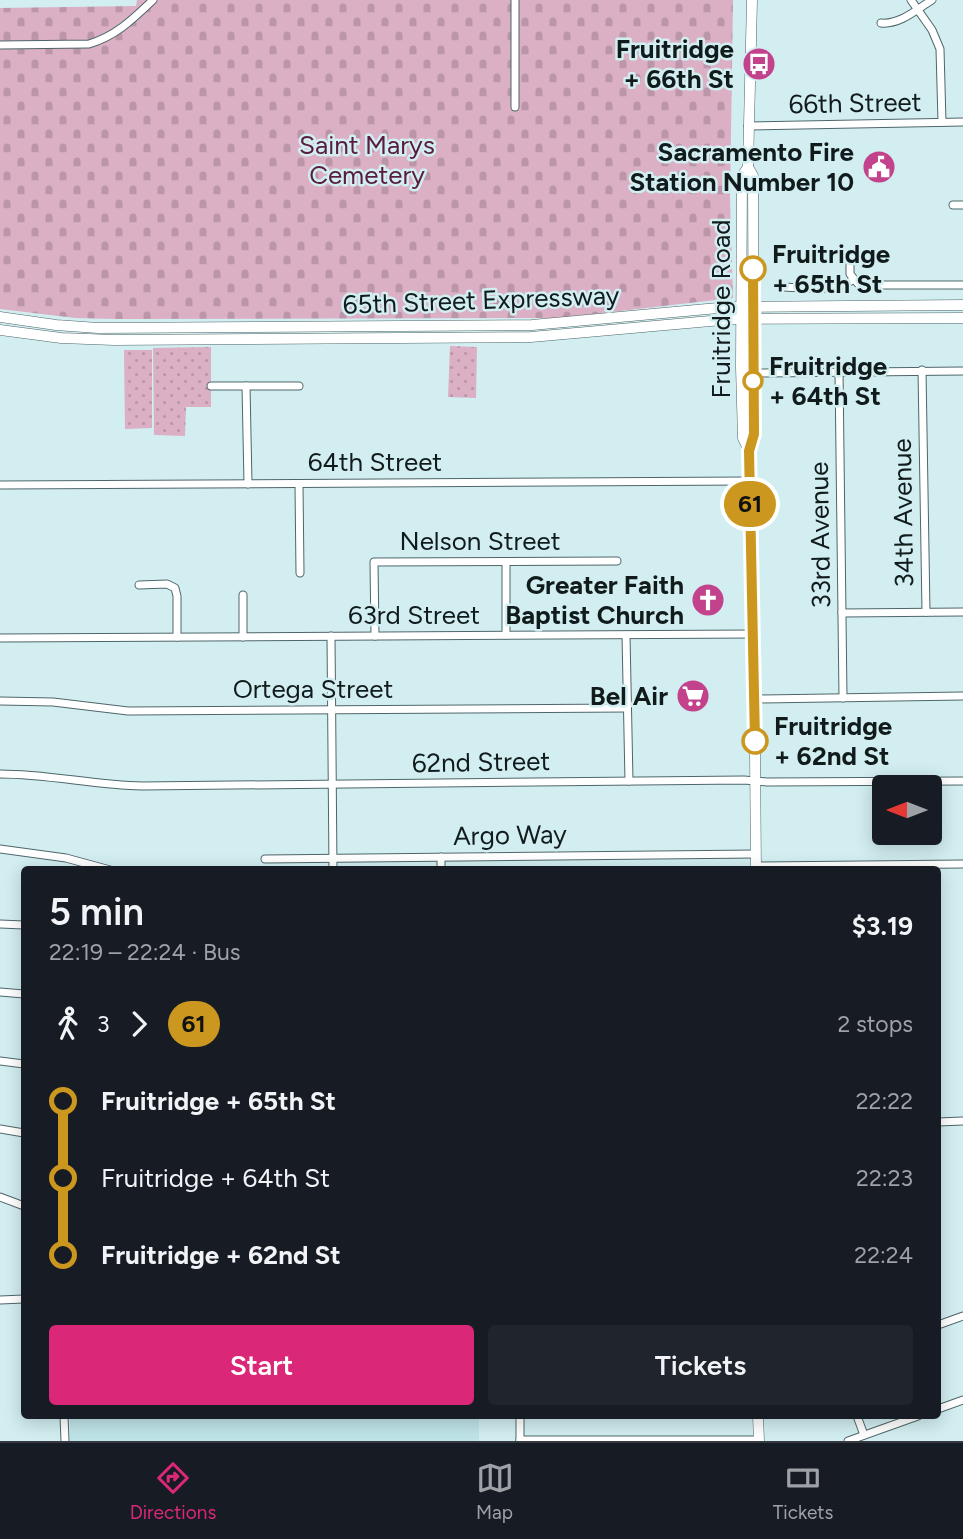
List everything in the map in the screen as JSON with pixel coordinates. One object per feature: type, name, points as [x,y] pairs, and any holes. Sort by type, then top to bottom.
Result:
[{"type":"main road","name":"Fruitridge Road","points":[[752,0],[748,167],[753,176],[754,434],[749,451],[749,481],[754,634],[756,866]]},
{"type":"main road","name":"Fruitridge Road","points":[[748,167],[742,176],[741,319],[743,438],[749,451]]},
{"type":"main road","name":"65th Street Expressway","points":[[0,317],[98,328],[531,325],[741,307],[963,306]]},
{"type":"main road","name":"65th Street Expressway","points":[[0,330],[51,337],[114,340],[531,337],[741,319],[963,318]]},
{"type":"main road","points":[[758,1419],[759,1441]]},
{"type":"street","points":[[0,45],[89,44],[103,40],[124,28],[153,0]]},
{"type":"street","points":[[515,0],[515,107]]},
{"type":"street","points":[[911,0],[932,30],[940,49],[942,122]]},
{"type":"street","points":[[881,23],[891,24],[932,0]]},
{"type":"street","name":"66th Street","points":[[748,125],[963,122]]},
{"type":"street","points":[[953,205],[963,205]]},
{"type":"street","points":[[850,258],[850,274],[859,285],[963,285]]},
{"type":"street","points":[[784,287],[841,287],[853,280]]},
{"type":"street","name":"34th Avenue","points":[[922,370],[926,612]]},
{"type":"street","points":[[753,373],[963,371]]},
{"type":"street","name":"33rd Avenue","points":[[839,372],[843,698]]},
{"type":"street","points":[[211,386],[299,386]]},
{"type":"street","points":[[246,386],[248,484]]},
{"type":"street","name":"64th Street","points":[[0,485],[749,481]]},
{"type":"street","points":[[299,484],[300,573]]},
{"type":"street","name":"Nelson Street","points":[[375,636],[374,562],[617,561]]},
{"type":"street","points":[[506,562],[506,635]]},
{"type":"street","points":[[139,585],[167,584],[174,588],[177,596],[177,637]]},
{"type":"street","points":[[243,595],[243,637]]},
{"type":"street","points":[[842,613],[963,612]]},
{"type":"street","name":"63rd Street","points":[[0,638],[754,634]]},
{"type":"street","points":[[626,635],[629,781]]},
{"type":"street","points":[[331,636],[333,866]]},
{"type":"street","points":[[754,699],[963,696]]},
{"type":"street","name":"Ortega Street","points":[[0,701],[53,702],[128,711],[627,708]]},
{"type":"street","name":"62nd Street","points":[[0,774],[53,776],[121,786],[963,781]]},
{"type":"street","points":[[0,849],[65,858],[95,866]]},
{"type":"street","name":"Argo Way","points":[[265,859],[756,854]]},
{"type":"street","points":[[441,857],[441,866]]},
{"type":"street","points":[[932,866],[963,864]]},
{"type":"street","points":[[0,924],[21,925]]},
{"type":"street","points":[[0,992],[21,994]]},
{"type":"street","points":[[0,1061],[21,1064]]},
{"type":"street","points":[[941,1122],[963,1121]]},
{"type":"street","points":[[0,1129],[21,1132]]},
{"type":"street","points":[[0,1197],[21,1205]]},
{"type":"street","points":[[0,1300],[21,1299]]},
{"type":"street","points":[[941,1324],[963,1316]]},
{"type":"street","points":[[941,1408],[963,1400]]},
{"type":"street","points":[[64,1419],[65,1441]]},
{"type":"street","points":[[520,1419],[520,1441],[759,1441]]},
{"type":"street","points":[[858,1419],[864,1435]]},
{"type":"street","points":[[848,1441],[909,1419]]},
{"type":"shaded area","points":[[70,1419],[479,1419],[479,1441],[70,1441]]},
{"type":"green space","name":"Saint Marys Cemetery","points":[[137,0],[733,0],[730,199],[733,298],[559,318],[116,319],[75,318],[0,309],[0,8],[136,6]]},
{"type":"green space","points":[[450,346],[477,347],[476,398],[448,397]]},
{"type":"green space","points":[[211,347],[211,407],[186,407],[185,436],[154,435],[153,348]]},
{"type":"green space","points":[[124,350],[152,350],[152,428],[125,429]]},
{"type":"bus line","name":"61","points":[[753,269],[754,434],[749,451],[755,741]]},
{"type":"place","name":"Fruitridge + 66th St","points":[[759,64]]},
{"type":"place","name":"Sacramento Fire Station Number 10","points":[[879,167]]},
{"type":"place","name":"Fruitridge + 65th St","points":[[753,269]]},
{"type":"place","name":"Fruitridge + 64th St","points":[[753,381]]},
{"type":"place","name":"Greater Faith Baptist Church","points":[[708,600]]},
{"type":"place","name":"Bel Air","points":[[693,696]]},
{"type":"place","name":"Fruitridge + 62nd St","points":[[755,741]]}]
